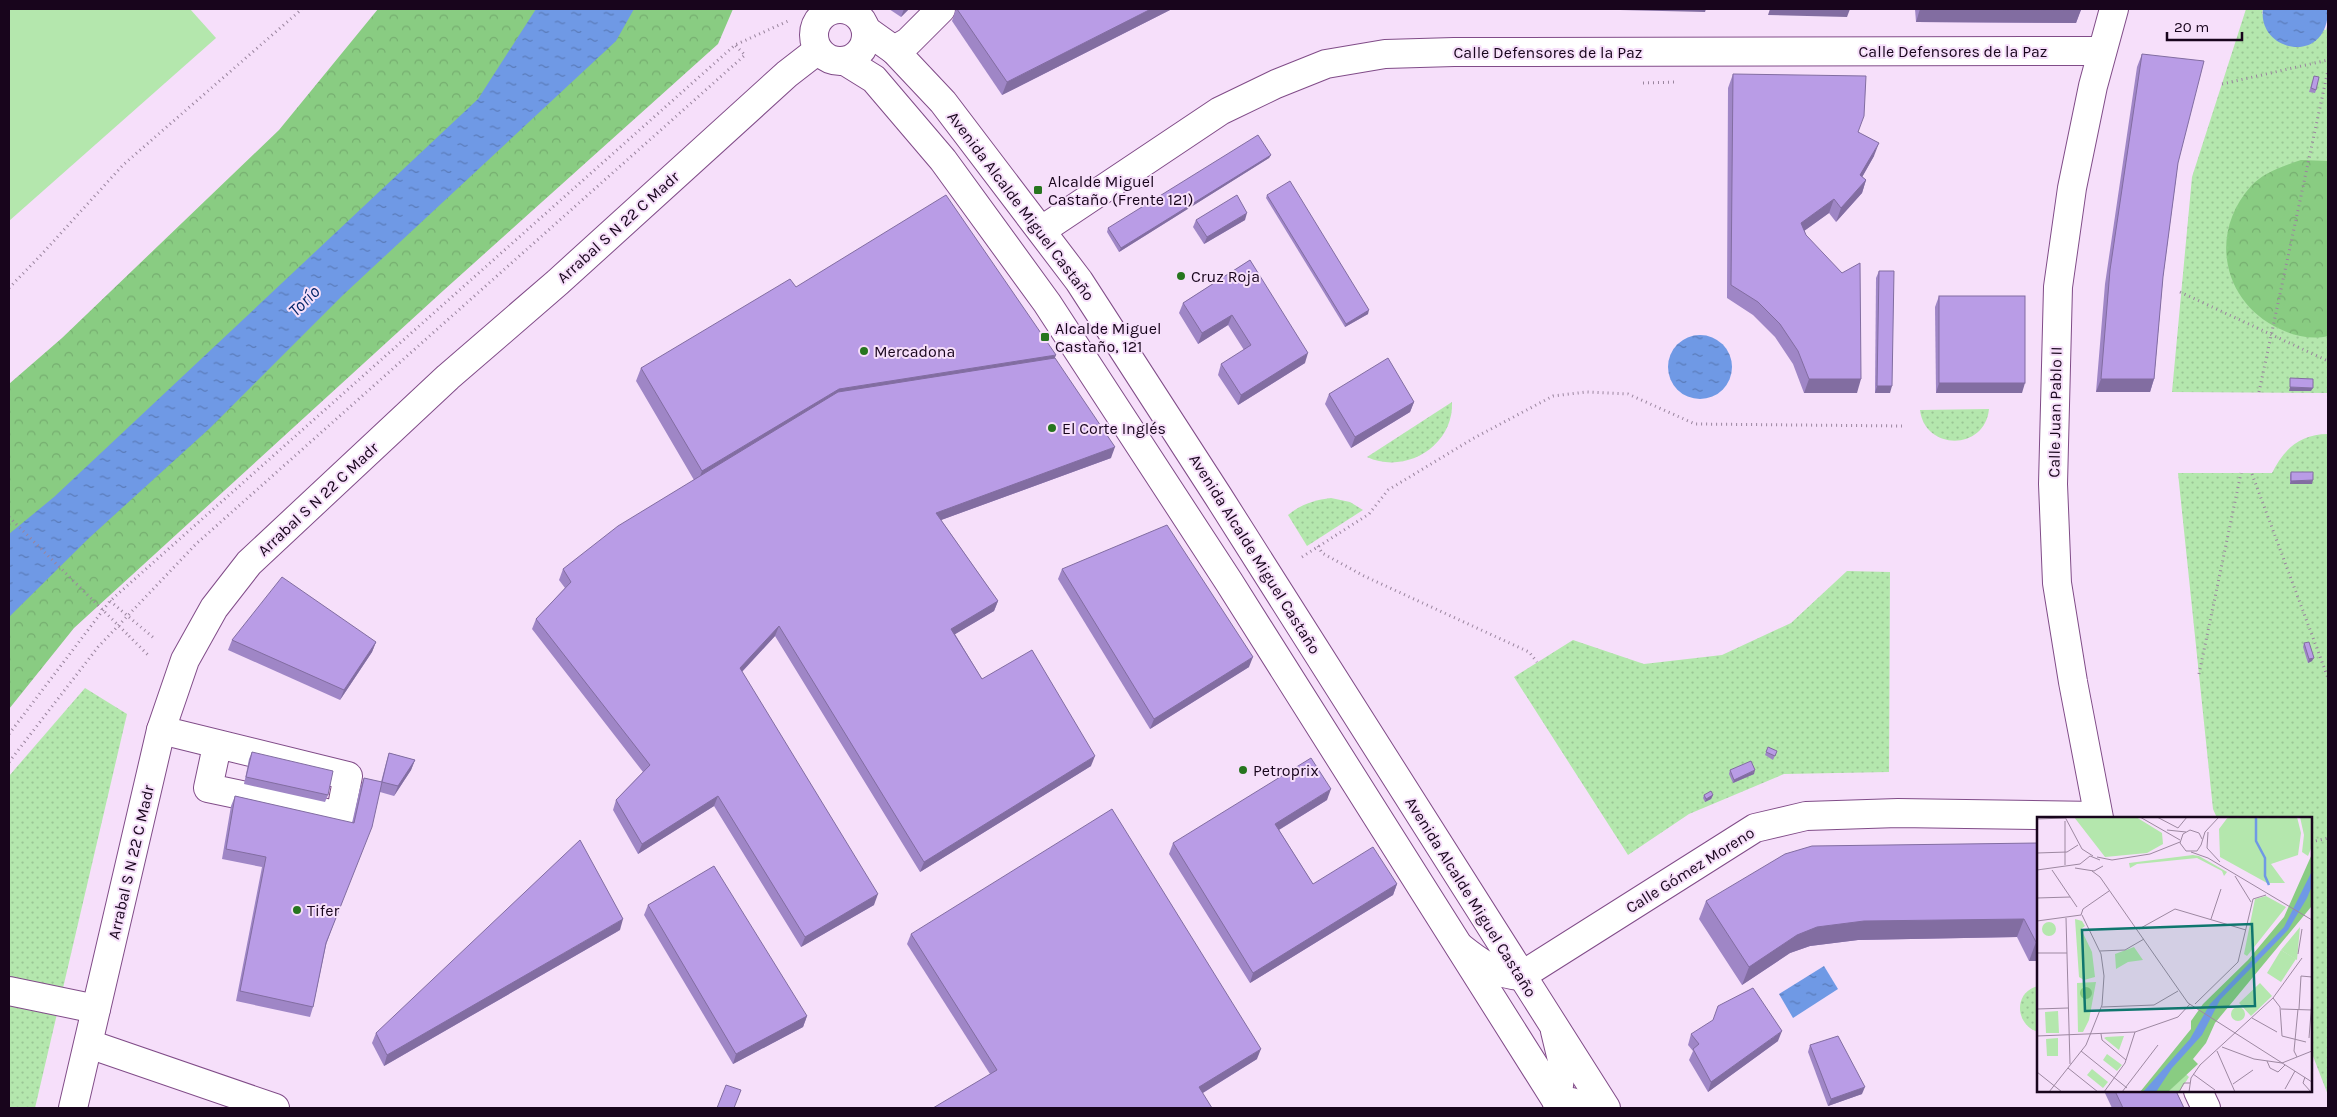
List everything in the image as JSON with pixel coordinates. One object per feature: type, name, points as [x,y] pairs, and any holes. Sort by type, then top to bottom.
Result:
[{"type":"street","points":[[836,9],[852,11],[858,16],[866,30],[864,46],[853,58],[845,60],[830,59],[806,27],[836,9]]},
{"type":"street","points":[[894,50],[908,42],[941,9]]},
{"type":"street","name":"Calle Juan Pablo II","points":[[2098,817],[2057,583],[2053,484],[2058,287],[2072,188],[2102,51],[2114,9]]},
{"type":"street","name":"Arrabal S N 22 C Madr","points":[[73,1108],[161,730],[185,660],[214,608],[249,563],[448,377],[558,282],[787,74],[806,27]]},
{"type":"street","name":"Avenida Alcalde Miguel Castaño","points":[[866,30],[894,50],[943,102],[1079,281],[1218,496],[1555,1031],[1606,1108]]},
{"type":"street","name":"Calle Defensores de la Paz","points":[[1042,230],[1220,110],[1276,84],[1326,64],[1385,54],[1454,52],[2102,51]]},
{"type":"street","points":[[845,60],[874,79],[943,160],[1047,303],[1229,582],[1459,946],[1556,1106]]},
{"type":"street","points":[[161,730],[217,746],[348,776],[340,816],[208,788],[217,746]]},
{"type":"street","name":"Calle Gómez Moreno","points":[[1521,976],[1755,828],[1806,816],[1898,813],[2098,817]]},
{"type":"street","points":[[1459,946],[1483,965],[1502,974],[1521,976]]},
{"type":"street","points":[[9,991],[96,1009]]},
{"type":"street","points":[[1555,1031],[1562,1060],[1556,1106]]},
{"type":"street","points":[[89,1044],[275,1108]]},
{"type":"street","points":[[2198,1092],[2206,1108]]},
{"type":"street","points":[[1556,1106],[1572,1102],[1591,1108]]},
{"type":"path","points":[[9,288],[41,256],[123,165],[302,9]]},
{"type":"path","points":[[9,734],[110,601],[735,45],[806,27]]},
{"type":"path","points":[[9,762],[98,646],[196,544],[745,55],[735,45]]},
{"type":"path","points":[[2222,84],[2328,60]]},
{"type":"path","points":[[2259,392],[2328,70]]},
{"type":"path","points":[[1643,83],[1676,82]]},
{"type":"path","points":[[2180,292],[2328,361]]},
{"type":"path","points":[[1302,556],[1369,514],[1388,490],[1474,438],[1553,396],[1586,392],[1628,394],[1695,424],[1902,426]]},
{"type":"path","points":[[2199,674],[2241,473]]},
{"type":"path","points":[[2252,474],[2328,678]]},
{"type":"path","points":[[9,517],[149,656]]},
{"type":"path","points":[[1318,546],[1322,553],[1364,576],[1529,652],[1537,662]]},
{"type":"path","points":[[110,601],[125,616],[155,639]]},
{"type":"path","points":[[2312,842],[2328,838]]},
{"type":"green space","points":[[9,9],[190,9],[216,38],[9,221]]},
{"type":"green space","points":[[378,9],[733,9],[718,44],[444,290],[74,628],[9,709],[9,384],[62,338],[279,130]]},
{"type":"green space","points":[[2246,9],[2263,9],[2262,14],[2326,30],[2328,23],[2328,393],[2172,392],[2192,177]]},
{"type":"green space","points":[[2301,160],[2328,161],[2328,336],[2322,337],[2304,337],[2291,334],[2261,317],[2245,302],[2234,285],[2228,266],[2226,245],[2229,225],[2238,205],[2251,186],[2268,173]]},
{"type":"green space","points":[[1452,402],[1450,418],[1445,432],[1425,453],[1397,462],[1382,462],[1367,457]]},
{"type":"green space","points":[[1989,409],[1985,423],[1977,433],[1967,439],[1955,441],[1943,439],[1932,433],[1924,423],[1920,410]]},
{"type":"green space","points":[[2328,434],[2328,1095],[2312,1054],[2312,817],[2217,817],[2213,809],[2178,473],[2272,473],[2282,457],[2294,444],[2318,435]]},
{"type":"green space","points":[[1331,498],[1350,502],[1363,510],[1307,546],[1288,515],[1308,503]]},
{"type":"green space","points":[[1847,571],[1890,572],[1889,772],[1784,774],[1689,814],[1628,855],[1514,677],[1573,640],[1644,664],[1722,655],[1791,623]]},
{"type":"green space","points":[[85,688],[127,714],[35,1108],[9,1108],[9,776]]},
{"type":"green space","points":[[2037,986],[2037,1032],[2030,1028],[2021,1016],[2021,1001],[2030,989]]},
{"type":"water","name":"Torío","points":[[536,9],[634,9],[616,41],[342,296],[210,428],[89,538],[9,617],[9,534],[54,497],[478,99]]},
{"type":"water","points":[[2263,9],[2328,9],[2325,27],[2317,40],[2306,46],[2293,47],[2281,43],[2271,35],[2264,24]]},
{"type":"water","points":[[1694,335],[1706,335],[1723,344],[1730,355],[1732,367],[1730,379],[1723,390],[1706,399],[1694,399],[1682,394],[1673,385],[1668,373],[1668,361],[1673,349],[1682,340]]},
{"type":"water","points":[[1824,966],[1838,989],[1793,1018],[1779,994]]},
{"type":"building","points":[[957,9],[1151,9],[1007,82]]},
{"type":"building","points":[[1920,9],[2081,9],[2081,10]]},
{"type":"building","points":[[2142,54],[2204,61],[2178,163],[2163,277],[2154,379],[2101,379],[2110,270]]},
{"type":"building","points":[[1733,74],[1866,76],[1864,116],[1858,132],[1879,143],[1860,175],[1866,180],[1841,208],[1834,199],[1801,223],[1806,235],[1842,273],[1860,263],[1861,379],[1809,379],[1798,351],[1780,324],[1758,302],[1731,285]]},
{"type":"building","points":[[2314,76],[2319,77],[2316,90],[2311,88]]},
{"type":"building","points":[[1258,135],[1271,155],[1121,248],[1108,228]]},
{"type":"building","points":[[1290,181],[1369,310],[1346,324],[1267,195]]},
{"type":"building","name":"Mercadona","points":[[946,195],[1056,355],[839,389],[702,471],[641,368],[790,279],[796,287]]},
{"type":"building","points":[[1237,195],[1247,213],[1207,237],[1196,220]]},
{"type":"building","points":[[1250,260],[1308,353],[1241,395],[1221,364],[1251,345],[1232,315],[1202,333],[1183,303]]},
{"type":"building","points":[[1879,271],[1894,271],[1892,386],[1877,386]]},
{"type":"building","points":[[1939,296],[2025,296],[2025,383],[1939,383]]},
{"type":"building","points":[[1055,358],[1115,447],[936,513],[998,601],[951,629],[982,679],[1032,650],[1095,756],[924,862],[779,626],[740,668],[878,894],[805,937],[718,796],[642,844],[616,800],[650,765],[536,619],[571,582],[563,569],[618,526],[838,392]]},
{"type":"building","points":[[1388,358],[1414,402],[1355,437],[1329,394]]},
{"type":"building","points":[[2290,378],[2313,379],[2313,388],[2290,387]]},
{"type":"building","points":[[2291,472],[2313,472],[2313,480],[2291,481]]},
{"type":"building","points":[[1167,525],[1253,657],[1154,719],[1062,569]]},
{"type":"building","points":[[282,577],[376,642],[344,690],[232,640]]},
{"type":"building","points":[[2309,642],[2314,658],[2309,659],[2304,643]]},
{"type":"building","points":[[1768,747],[1777,751],[1775,756],[1766,752]]},
{"type":"building","points":[[252,752],[333,771],[328,795],[246,777]]},
{"type":"building","points":[[389,753],[415,760],[398,786],[382,782]]},
{"type":"building","points":[[1311,758],[1331,789],[1275,824],[1313,884],[1373,847],[1397,884],[1253,973],[1173,843]]},
{"type":"building","points":[[1751,761],[1755,770],[1734,780],[1730,770]]},
{"type":"building","name":"Tifer","points":[[364,778],[382,782],[372,827],[326,943],[313,1007],[240,991],[266,857],[226,849],[235,796],[354,823]]},
{"type":"building","points":[[1711,791],[1713,795],[1706,799],[1704,795]]},
{"type":"building","points":[[1112,809],[1261,1049],[1199,1087],[1212,1108],[933,1108],[997,1070],[911,934]]},
{"type":"building","points":[[580,840],[623,919],[387,1055],[376,1033]]},
{"type":"building","points":[[2037,843],[2037,942],[2024,919],[1864,921],[1817,927],[1797,935],[1749,967],[1706,901],[1785,854],[1812,846]]},
{"type":"building","points":[[714,866],[807,1016],[736,1054],[648,905]]},
{"type":"building","points":[[1753,988],[1782,1031],[1711,1082],[1693,1049],[1699,1044],[1691,1034],[1713,1020],[1718,1006]]},
{"type":"building","points":[[1838,1036],[1865,1087],[1831,1099],[1810,1045]]},
{"type":"building","points":[[726,1085],[741,1090],[734,1108],[717,1108]]},
{"type":"building","points":[[2115,1092],[2176,1092],[2184,1108],[2123,1108]]},
{"type":"place","name":"Alcalde Miguel Castaño (Frente 121)","points":[[1038,190]]},
{"type":"place","name":"Cruz Roja","points":[[1181,276]]},
{"type":"place","name":"Alcalde Miguel Castaño, 121","points":[[1045,337]]},
{"type":"place","name":"Mercadona","points":[[864,351]]},
{"type":"place","name":"El Corte Inglés","points":[[1052,428]]},
{"type":"place","name":"Petroprix","points":[[1243,770]]},
{"type":"place","name":"Tifer","points":[[297,910]]}]
